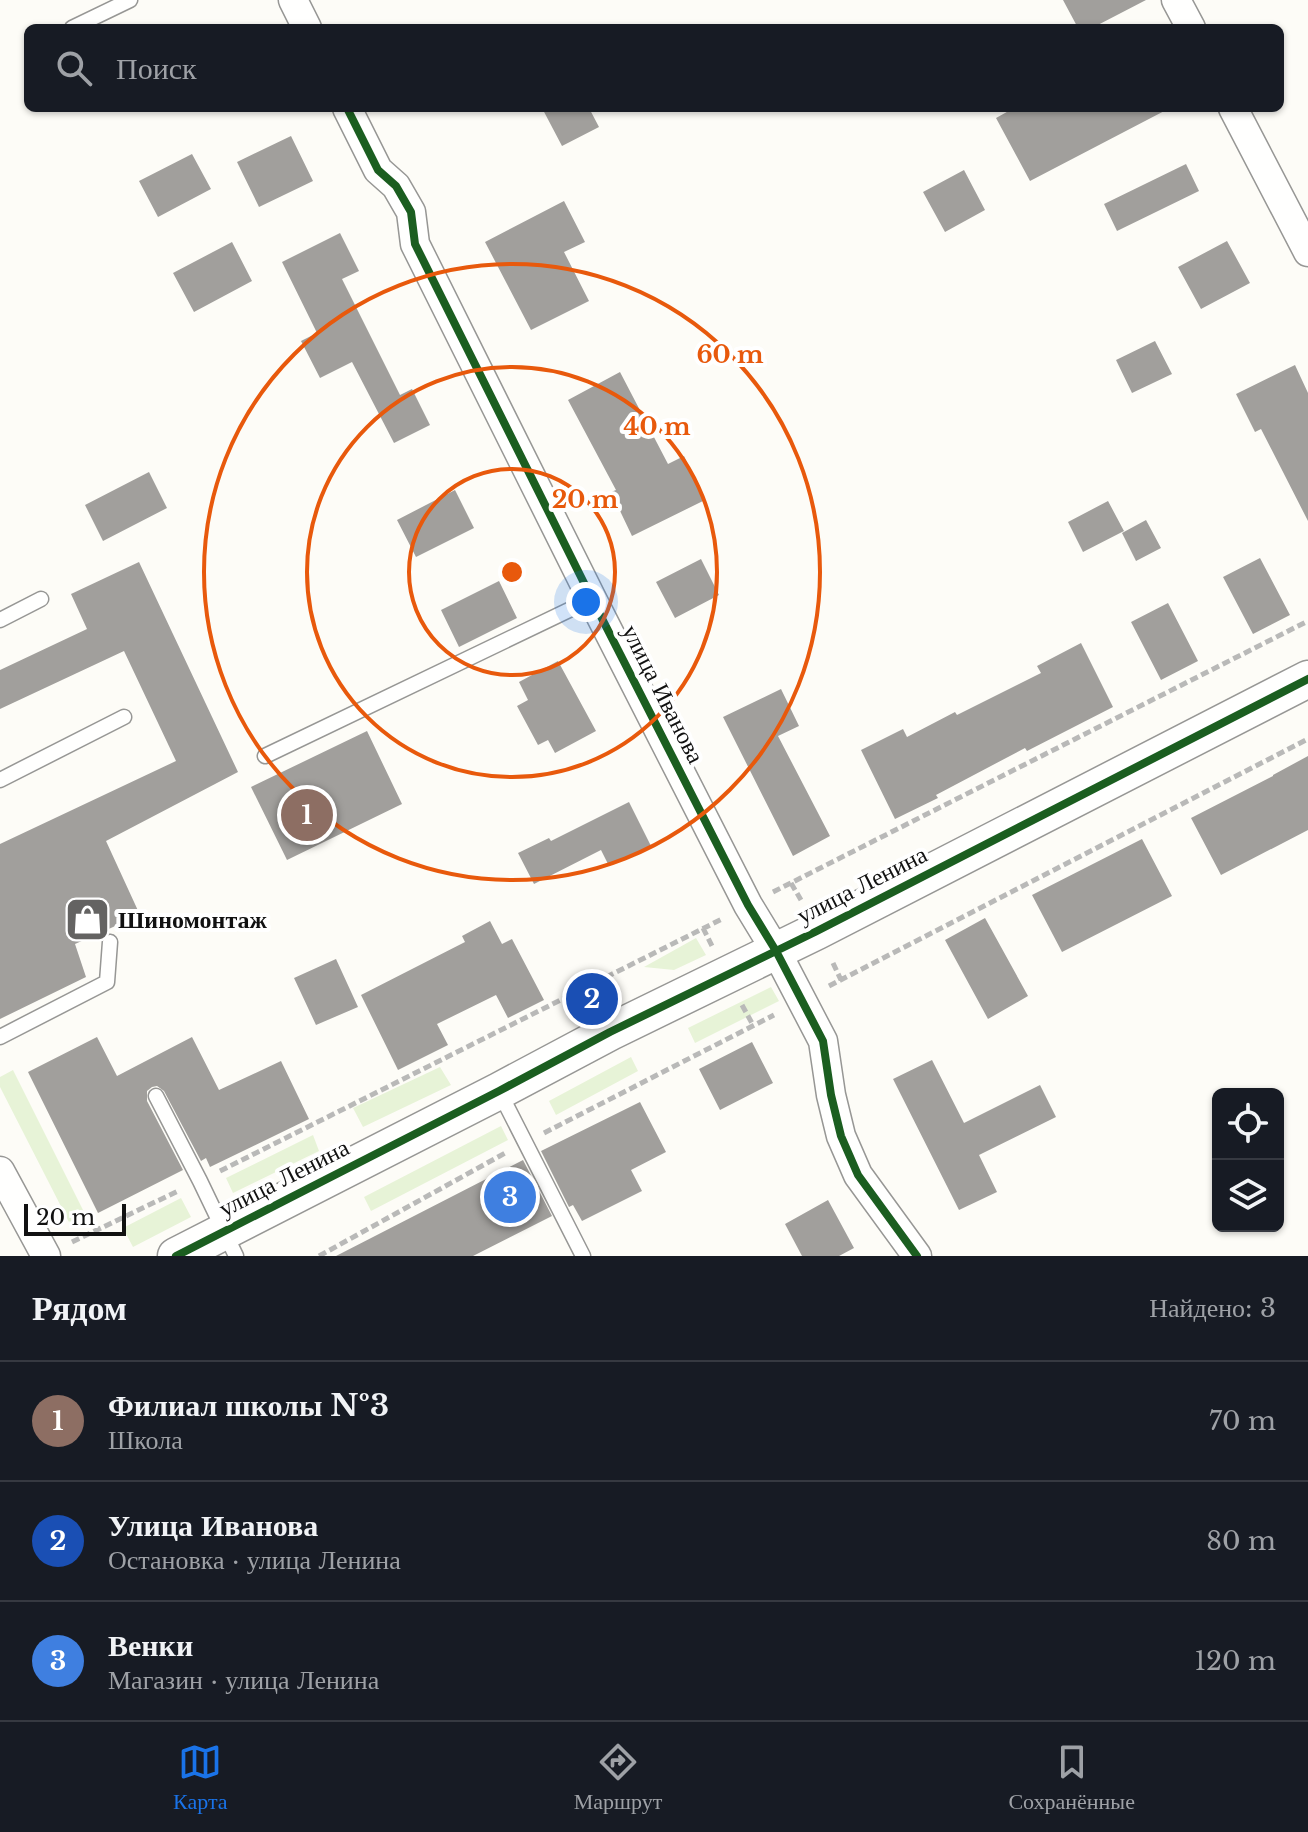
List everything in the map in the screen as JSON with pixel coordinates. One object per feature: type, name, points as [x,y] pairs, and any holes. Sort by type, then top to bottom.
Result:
[{"type":"street","points":[[293,0],[305,24]]},
{"type":"street","points":[[1176,0],[1189,24]]},
{"type":"street","name":"улица Иванова","points":[[349,112],[378,170],[396,186],[411,212],[415,244],[748,905],[823,1041],[841,1136],[858,1175],[917,1256]]},
{"type":"street","points":[[1235,112],[1308,252]]},
{"type":"street","name":"улица Ленина","points":[[176,1256],[230,1244],[499,1091],[610,1032],[776,951],[1308,679]]},
{"type":"street","points":[[0,1171],[45,1255]]},
{"type":"lane","points":[[80,24],[130,0]]},
{"type":"lane","points":[[0,620],[41,599]]},
{"type":"lane","points":[[265,756],[592,599]]},
{"type":"lane","points":[[0,780],[124,717]]},
{"type":"lane","points":[[0,1037],[107,982],[110,942]]},
{"type":"lane","points":[[499,1091],[583,1256]]},
{"type":"lane","points":[[156,1096],[230,1244]]},
{"type":"path","points":[[45,1255],[200,1181],[1308,621]]},
{"type":"green space","points":[[696,938],[706,955],[674,970],[644,967]]},
{"type":"green space","points":[[771,987],[779,1001],[695,1043],[688,1028]]},
{"type":"green space","points":[[631,1057],[638,1071],[556,1115],[549,1101]]},
{"type":"green space","points":[[440,1067],[451,1085],[363,1127],[353,1108]]},
{"type":"green space","points":[[13,1070],[85,1214],[70,1224],[0,1087],[0,1077]]},
{"type":"green space","points":[[501,1126],[508,1140],[371,1211],[364,1197]]},
{"type":"green space","points":[[313,1135],[319,1151],[233,1193],[226,1178]]},
{"type":"green space","points":[[181,1198],[191,1217],[133,1247],[123,1228]]},
{"type":"building","points":[[1063,0],[1146,0],[1100,24],[1076,24]]},
{"type":"building","points":[[544,112],[591,112],[599,127],[562,146]]},
{"type":"building","points":[[1007,112],[1162,112],[1030,181],[996,118]]},
{"type":"building","points":[[291,136],[313,181],[259,207],[237,162]]},
{"type":"building","points":[[192,154],[211,189],[158,217],[139,181]]},
{"type":"building","points":[[1186,164],[1199,191],[1117,231],[1104,204]]},
{"type":"building","points":[[964,170],[985,210],[945,232],[923,192]]},
{"type":"building","points":[[564,201],[585,242],[564,252],[589,301],[531,330],[485,242]]},
{"type":"building","points":[[340,233],[359,271],[342,279],[400,395],[412,389],[430,425],[394,443],[352,362],[320,378],[301,341],[317,333],[282,262]]},
{"type":"building","points":[[1227,241],[1250,283],[1201,309],[1178,267]]},
{"type":"building","points":[[232,242],[252,281],[194,312],[173,273]]},
{"type":"building","points":[[1155,341],[1172,374],[1132,393],[1116,360]]},
{"type":"building","points":[[1295,365],[1308,393],[1308,521],[1261,429],[1255,432],[1236,394]]},
{"type":"building","points":[[620,372],[668,464],[684,456],[705,500],[632,536],[611,492],[616,490],[568,400]]},
{"type":"building","points":[[149,472],[167,508],[103,541],[85,505]]},
{"type":"building","points":[[455,490],[474,528],[416,557],[397,520]]},
{"type":"building","points":[[1108,501],[1124,531],[1083,552],[1068,522]]},
{"type":"building","points":[[1146,520],[1161,548],[1136,561],[1122,533]]},
{"type":"building","points":[[1260,558],[1290,615],[1253,634],[1223,577]]},
{"type":"building","points":[[701,559],[719,595],[675,618],[656,582]]},
{"type":"building","points":[[139,562],[238,772],[106,841],[140,915],[75,944],[86,977],[0,1019],[0,844],[176,761],[124,651],[0,709],[0,670],[87,629],[71,594]]},
{"type":"building","points":[[499,581],[517,618],[459,647],[441,610]]},
{"type":"building","points":[[1168,603],[1198,661],[1161,680],[1131,622]]},
{"type":"building","points":[[1081,643],[1113,707],[1027,751],[1025,748],[895,819],[861,750],[903,729],[907,737],[955,712],[957,715],[1041,673],[1037,666]]},
{"type":"building","points":[[558,661],[596,731],[555,753],[548,740],[538,745],[517,706],[528,700],[519,682]]},
{"type":"building","points":[[781,689],[799,726],[778,736],[830,836],[793,856],[723,717]]},
{"type":"building","points":[[367,731],[402,804],[287,860],[251,787]]},
{"type":"building","points":[[1308,756],[1308,830],[1221,875],[1191,818]]},
{"type":"building","points":[[629,802],[651,846],[609,866],[601,850],[534,884],[518,853],[549,838],[551,841]]},
{"type":"building","points":[[1142,839],[1172,896],[1062,952],[1032,895]]},
{"type":"building","points":[[985,918],[1028,996],[988,1019],[945,940]]},
{"type":"building","points":[[490,921],[502,944],[512,939],[544,1000],[508,1018],[496,995],[437,1024],[448,1045],[398,1070],[361,995],[465,942],[462,936]]},
{"type":"building","points":[[336,959],[358,1007],[316,1025],[294,978]]},
{"type":"building","points":[[97,1037],[117,1076],[192,1037],[219,1090],[281,1061],[309,1119],[210,1167],[206,1158],[201,1161],[164,1091],[157,1086],[152,1087],[147,1091],[147,1101],[183,1170],[98,1213],[28,1072]]},
{"type":"building","points":[[752,1042],[773,1083],[720,1110],[699,1069]]},
{"type":"building","points":[[932,1060],[964,1123],[1040,1085],[1056,1117],[979,1155],[997,1192],[959,1210],[893,1079]]},
{"type":"building","points":[[640,1102],[666,1152],[631,1170],[642,1191],[582,1221],[573,1205],[569,1207],[541,1151]]},
{"type":"building","points":[[523,1160],[552,1216],[473,1256],[336,1256]]},
{"type":"building","points":[[828,1200],[854,1248],[839,1256],[802,1256],[785,1224]]},
{"type":"cycle path","points":[[349,112],[378,170],[396,186],[411,212],[415,244],[748,905],[823,1041],[841,1136],[858,1175],[917,1256]]},
{"type":"cycle path","points":[[176,1256],[610,1032],[817,931],[1308,679]]},
{"type":"place","name":"Филиал школы №3","points":[[307,815]]},
{"type":"place","name":"Шиномонтаж","points":[[87,920]]},
{"type":"place","name":"Улица Иванова","points":[[592,999]]},
{"type":"place","name":"Венки","points":[[510,1197]]}]
